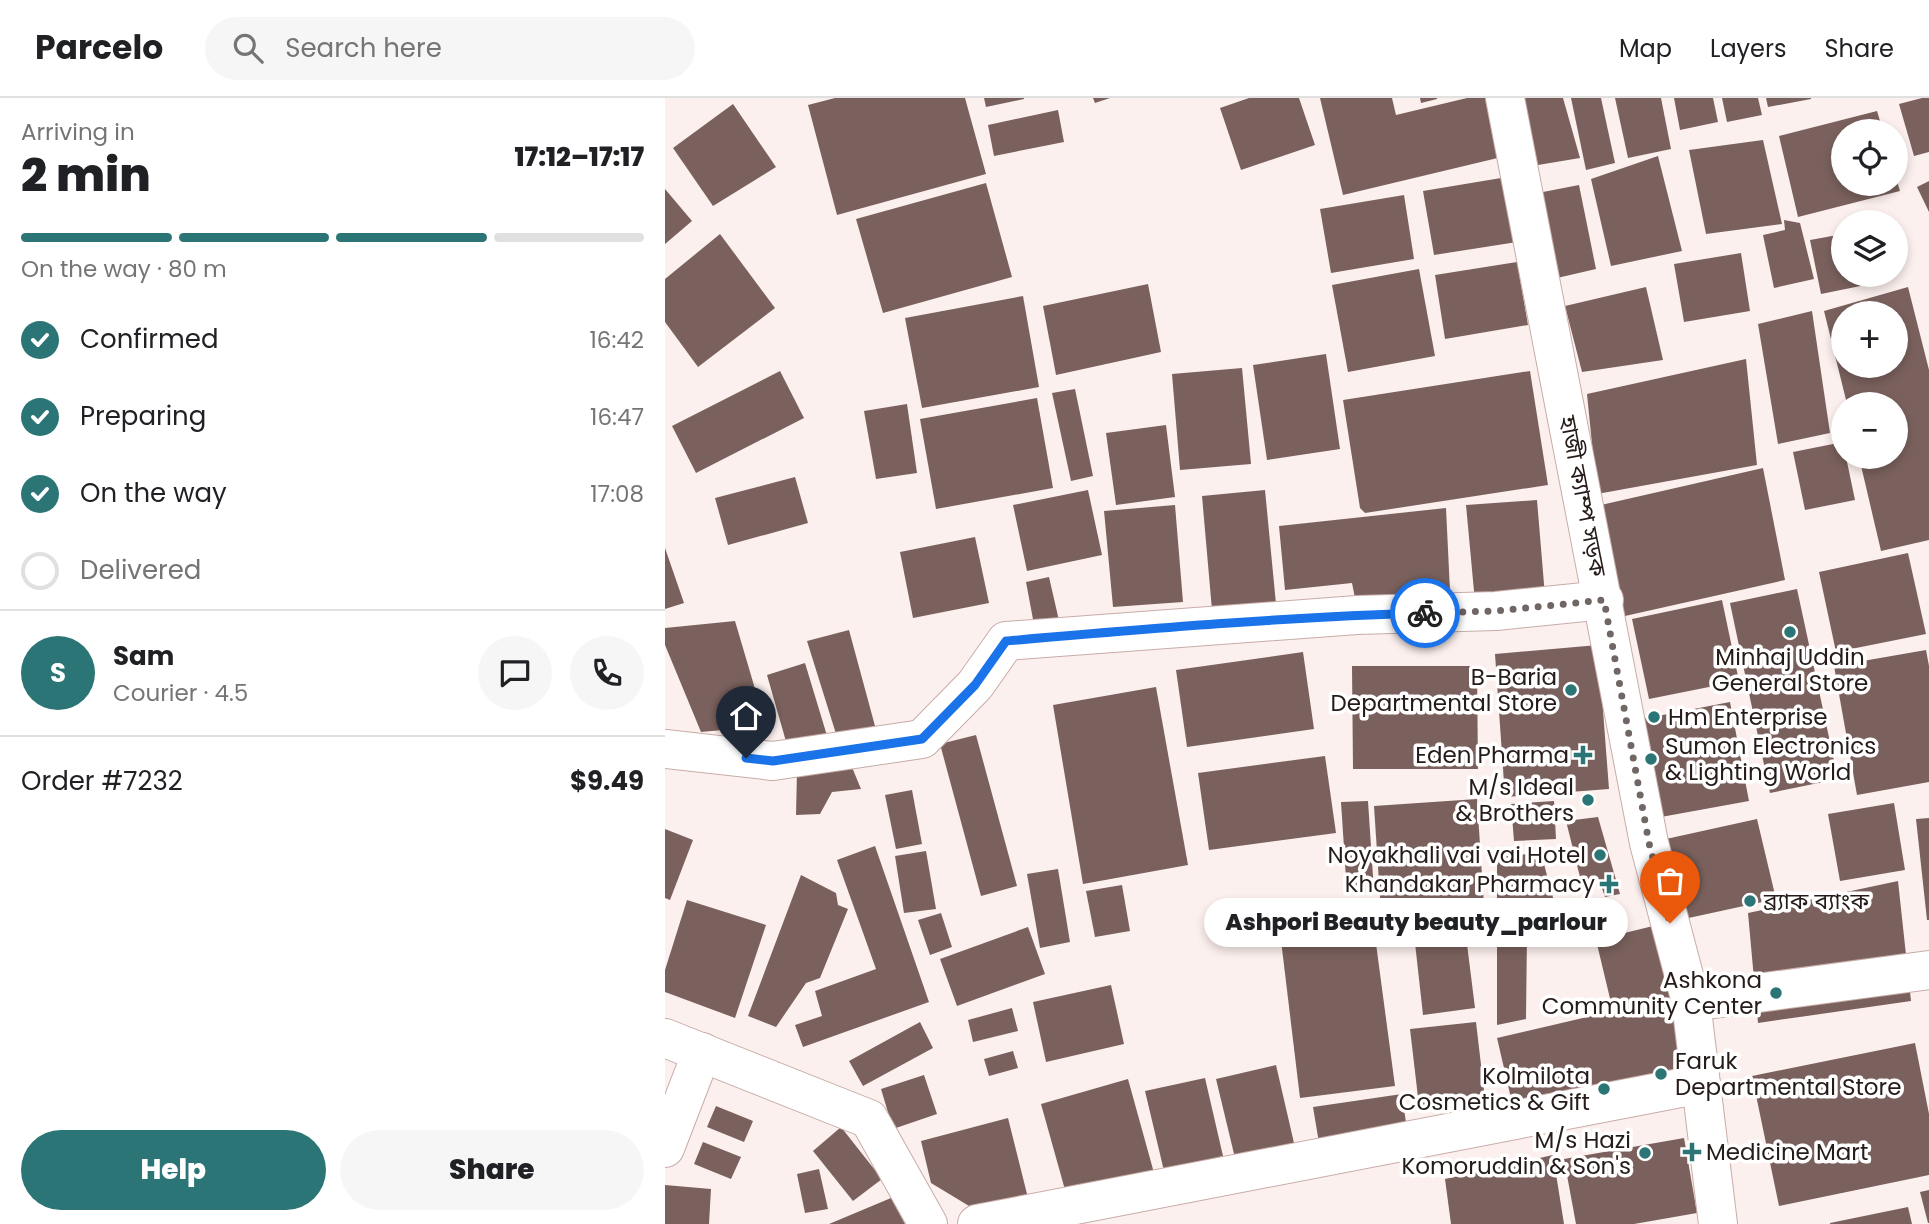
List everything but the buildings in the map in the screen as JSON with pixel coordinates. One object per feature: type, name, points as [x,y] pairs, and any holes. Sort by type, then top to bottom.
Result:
[{"type":"street","name":"হাজী ক্যাম্প সড়ক","points":[[1505,98],[1649,843],[1692,1002],[1718,1224]]},
{"type":"street","points":[[665,749],[773,761],[922,739],[975,685],[1006,641],[1357,615],[1496,611],[1604,600]]},
{"type":"street","points":[[1692,1002],[1929,970]]},
{"type":"street","points":[[665,1038],[869,1119],[928,1224]]},
{"type":"street","points":[[665,1148],[702,1052]]},
{"type":"street","points":[[977,1224],[1700,1084]]},
{"type":"way so far","points":[[1425,613],[1496,611],[1604,600],[1649,843],[1670,923]]},
{"type":"place","name":"Minhaj Uddin General Store","points":[[1790,632]]},
{"type":"place","name":"B-Baria Departmental Store","points":[[1571,690]]},
{"type":"place","name":"Hm Enterprise","points":[[1654,717]]},
{"type":"place","name":"Eden Pharma","points":[[1583,755]]},
{"type":"place","name":"Sumon Electronics & Lighting World","points":[[1651,759]]},
{"type":"place","name":"M/s Ideal & Brothers","points":[[1588,800]]},
{"type":"place","name":"Noyakhali vai vai Hotel","points":[[1600,855]]},
{"type":"place","name":"Khandakar Pharmacy","points":[[1609,884]]},
{"type":"place","name":"ব্র্যাক ব্যাংক","points":[[1750,901]]},
{"type":"place","name":"Ashpori Beauty beauty_parlour","points":[[1670,923]]},
{"type":"place","name":"Ashkona Community Center","points":[[1776,993]]},
{"type":"place","name":"Faruk Departmental Store","points":[[1661,1074]]},
{"type":"place","name":"Kolmilota Cosmetics & Gift","points":[[1604,1089]]},
{"type":"place","name":"Medicine Mart","points":[[1692,1152]]},
{"type":"place","name":"M/s Hazi Komoruddin & Son's","points":[[1645,1153]]},
{"type":"route","points":[[746,758],[773,761],[922,739],[975,685],[1006,641],[1207,625],[1425,613]]}]
